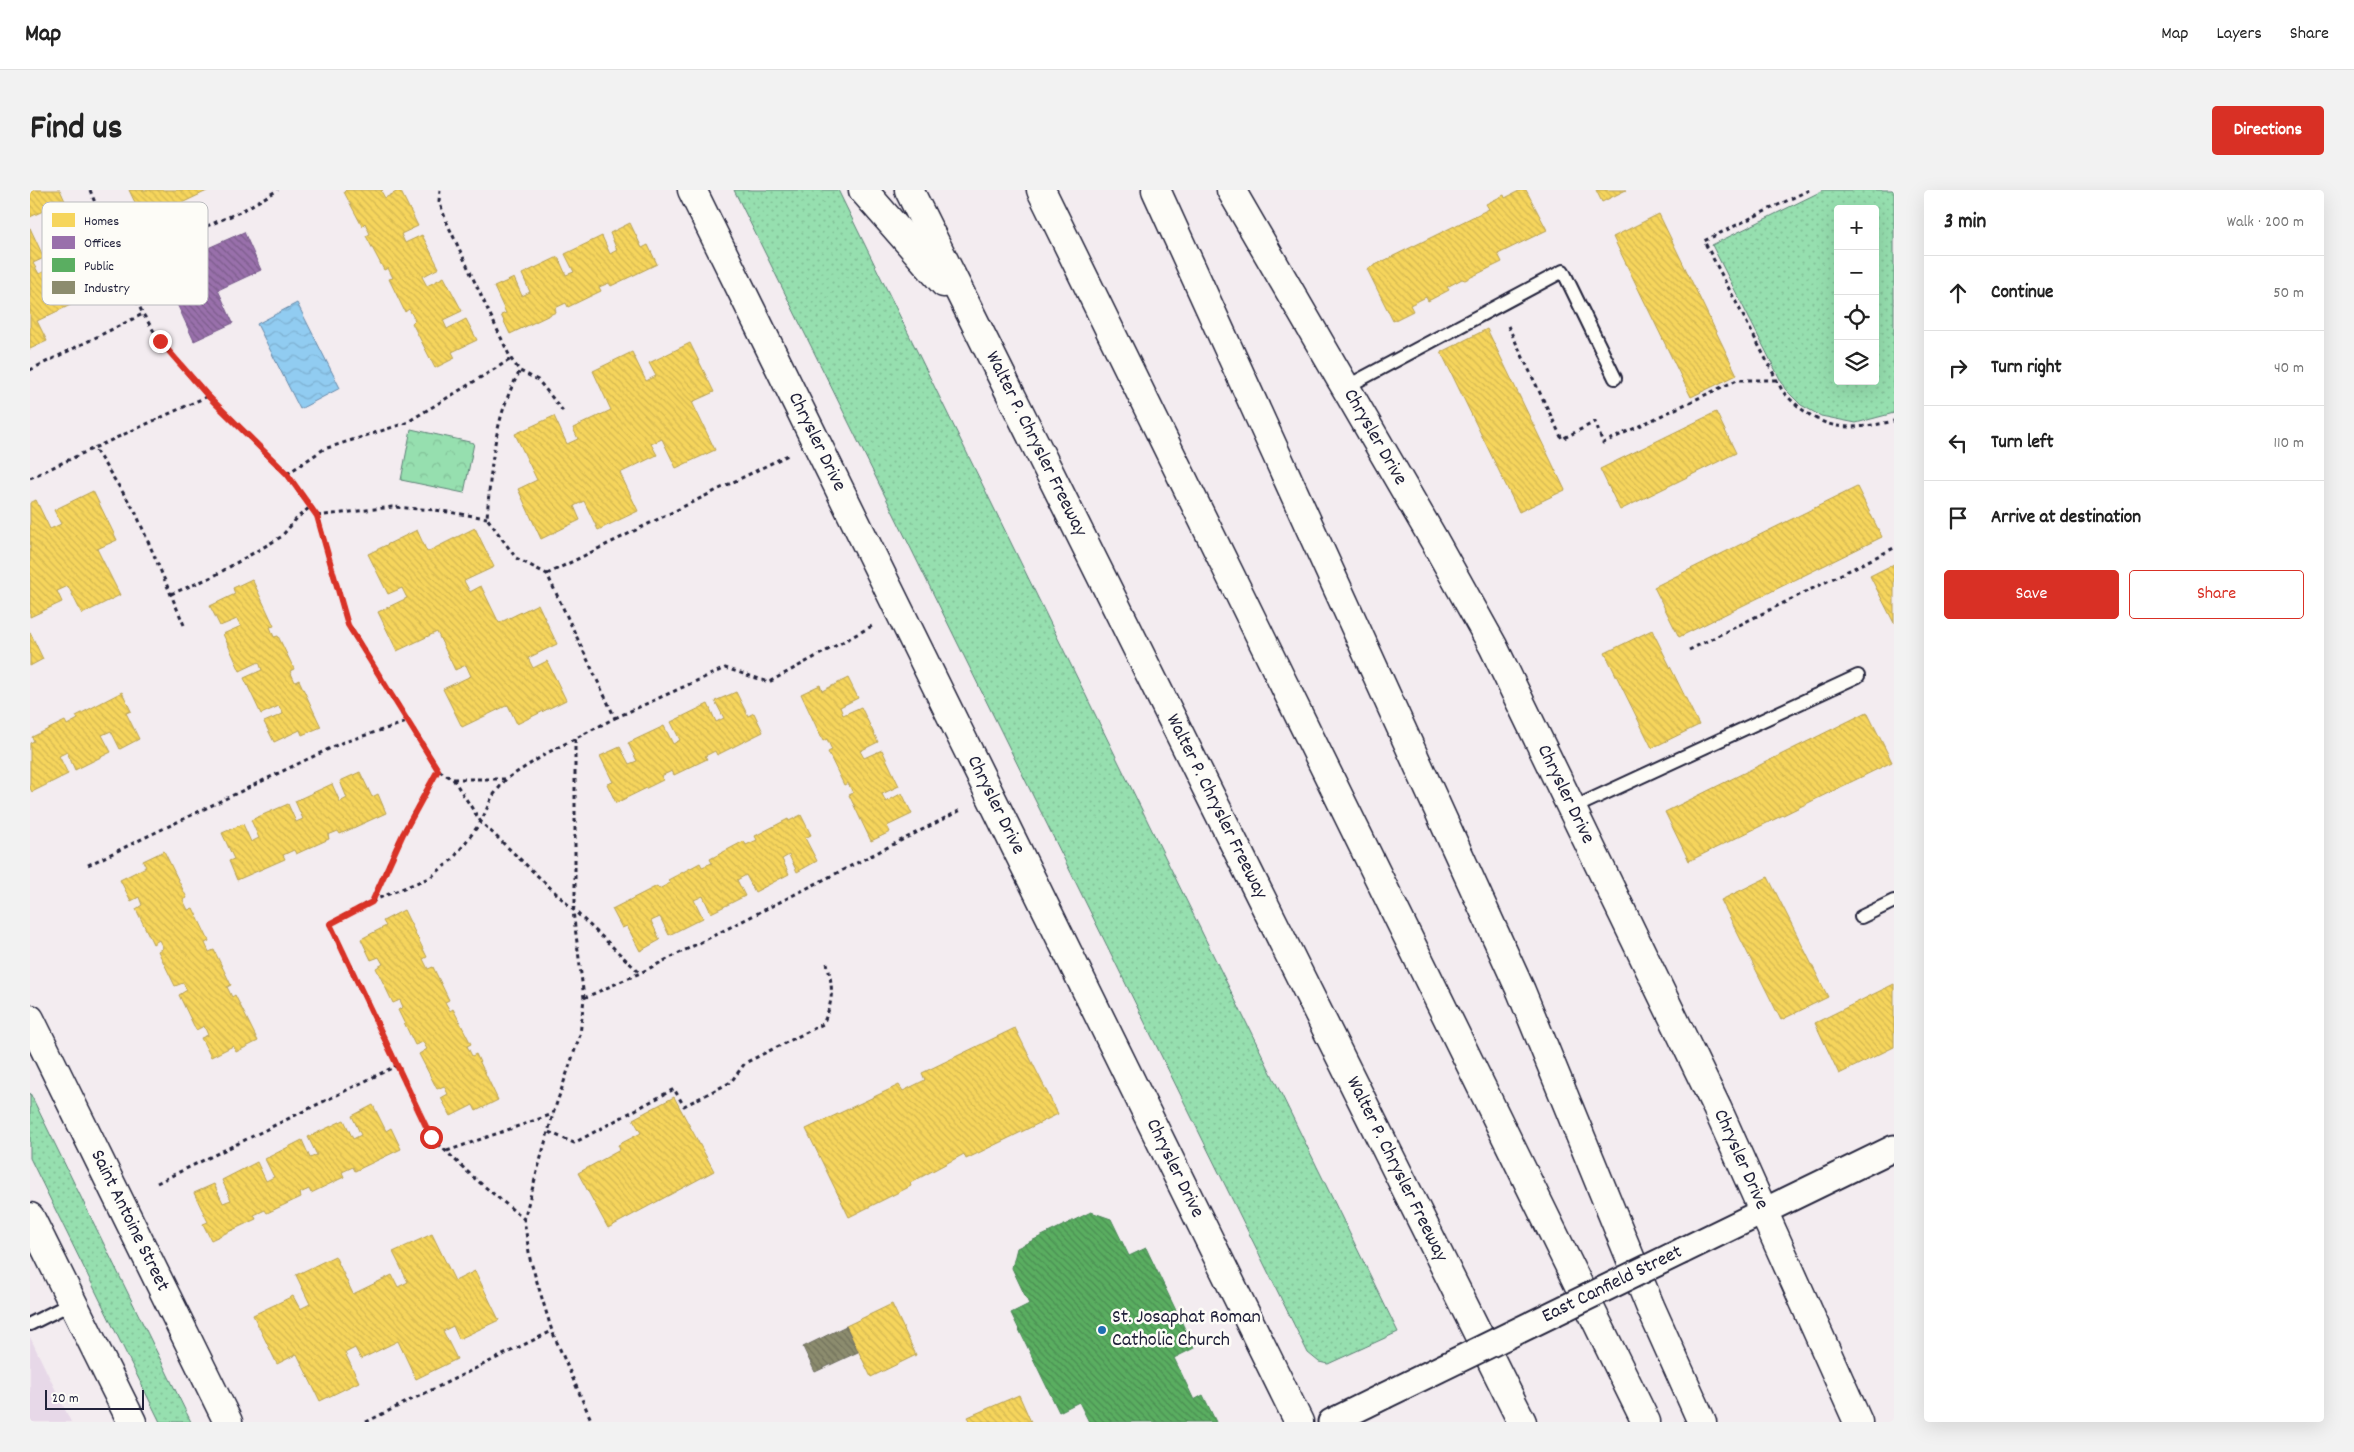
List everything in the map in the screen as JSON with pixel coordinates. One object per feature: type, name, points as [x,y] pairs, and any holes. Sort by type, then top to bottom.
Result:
[{"type":"main road","name":"Chrysler Drive","points":[[692,190],[1299,1422]]},
{"type":"main road","points":[[863,190],[968,309]]},
{"type":"main road","name":"Walter P. Chrysler Freeway","points":[[909,190],[1522,1422]]},
{"type":"main road","points":[[1041,190],[1646,1422]]},
{"type":"main road","points":[[1156,190],[1521,991],[1650,1306],[1702,1422]]},
{"type":"main road","name":"Chrysler Drive","points":[[1231,190],[1346,387],[1493,646],[1573,808],[1764,1211],[1858,1422]]},
{"type":"main road","name":"Saint Antoine Street","points":[[31,1024],[228,1422]]},
{"type":"main road","points":[[30,1217],[132,1422]]},
{"type":"street","name":"East Canfield Street","points":[[1331,1422],[1894,1148]]},
{"type":"lane","points":[[1346,387],[1563,271],[1615,378]]},
{"type":"lane","points":[[1573,808],[1858,676]]},
{"type":"lane","points":[[1861,917],[1894,902]]},
{"type":"lane","points":[[30,1324],[72,1303]]},
{"type":"path","points":[[90,190],[95,202]]},
{"type":"path","points":[[208,226],[240,212],[278,190]]},
{"type":"path","points":[[440,190],[439,201],[447,223],[511,359],[520,371],[538,380],[563,411]]},
{"type":"path","points":[[1809,190],[1704,242],[1783,392],[1798,408],[1818,420],[1850,428],[1894,420]]},
{"type":"path","points":[[139,305],[160,341],[208,396],[287,474],[317,516],[348,625],[438,770],[453,779],[481,822],[572,911],[640,973]]},
{"type":"path","points":[[30,370],[143,314]]},
{"type":"path","points":[[287,474],[324,449],[406,423],[511,359]]},
{"type":"path","points":[[520,371],[511,387],[493,445],[487,518],[516,558],[547,574],[615,718]]},
{"type":"path","points":[[30,478],[208,396]]},
{"type":"path","points":[[94,448],[135,511],[184,625]]},
{"type":"path","points":[[547,574],[788,455]]},
{"type":"path","points":[[317,516],[392,507],[435,510],[487,518]]},
{"type":"path","points":[[171,594],[212,578],[281,537],[298,517],[310,508]]},
{"type":"path","points":[[1688,650],[1894,548]]},
{"type":"path","points":[[524,1219],[473,1177],[431,1137],[330,924],[372,902],[431,877],[453,859],[481,822],[492,797],[506,779],[548,752],[615,718],[725,668],[769,682],[873,626]]},
{"type":"path","points":[[88,865],[341,743],[408,722]]},
{"type":"path","points":[[575,739],[575,902],[572,911],[584,998],[580,1035],[553,1114],[524,1219],[530,1259],[552,1331],[592,1422]]},
{"type":"path","points":[[372,902],[403,834],[438,770]]},
{"type":"path","points":[[453,779],[506,779]]},
{"type":"path","points":[[584,998],[640,973],[963,809]]},
{"type":"path","points":[[548,1132],[574,1143],[674,1090],[684,1106],[731,1082],[745,1063],[823,1024],[830,1010],[833,988],[827,963]]},
{"type":"path","points":[[157,1183],[398,1065]]},
{"type":"path","points":[[447,1151],[553,1114]]},
{"type":"path","points":[[366,1422],[552,1331]]},
{"type":"shaded area","points":[[30,1337],[71,1422],[30,1422]]},
{"type":"green space","points":[[734,190],[838,190],[1398,1332],[1328,1364],[1319,1362],[1308,1353]]},
{"type":"green space","points":[[1824,190],[1894,190],[1894,413],[1856,423],[1821,416],[1801,405],[1785,389],[1712,245]]},
{"type":"green space","points":[[411,429],[474,443],[464,493],[401,480]]},
{"type":"green space","points":[[30,1093],[191,1422],[160,1422],[30,1158]]},
{"type":"water","points":[[297,303],[340,388],[300,409],[257,324]]},
{"type":"building: Homes","points":[[30,190],[60,190],[65,201],[42,202],[42,212],[30,217]]},
{"type":"building: Homes","points":[[129,190],[209,190],[184,202],[135,202]]},
{"type":"building: Homes","points":[[346,190],[383,190],[381,191],[385,198],[400,190],[418,226],[401,234],[405,243],[422,235],[439,268],[422,277],[427,286],[444,277],[462,311],[443,320],[447,329],[466,319],[477,340],[452,352],[455,358],[435,368],[412,323],[415,320],[409,309],[405,312],[389,279],[393,278],[388,268],[384,270],[366,236],[370,234],[365,223],[362,226],[344,192]]},
{"type":"building: Homes","points":[[1521,190],[1526,190],[1547,230],[1498,254],[1502,262],[1465,280],[1462,279],[1447,287],[1449,290],[1428,301],[1426,297],[1410,305],[1413,311],[1393,321],[1367,269],[1489,209],[1486,204],[1504,195],[1505,198]]},
{"type":"building: Homes","points":[[1596,190],[1626,190],[1602,202]]},
{"type":"building: Homes","points":[[1659,214],[1737,375],[1691,397],[1613,237]]},
{"type":"building: Homes","points":[[630,223],[642,248],[648,245],[657,264],[611,286],[609,283],[599,287],[601,291],[568,307],[566,303],[555,308],[556,312],[510,334],[501,315],[506,313],[494,287],[514,278],[522,296],[530,292],[522,274],[558,257],[566,275],[574,272],[565,254],[602,236],[610,254],[617,250],[610,233]]},
{"type":"building: Homes","points":[[30,228],[42,254],[42,259],[33,263],[39,274],[42,272],[42,305],[70,305],[37,321],[47,341],[30,349]]},
{"type":"building: Homes","points":[[1487,329],[1565,490],[1519,512],[1441,352]]},
{"type":"building: Homes","points":[[690,343],[714,392],[692,402],[715,450],[676,468],[662,439],[651,444],[657,455],[620,473],[638,511],[598,530],[584,501],[574,506],[580,520],[541,539],[518,489],[537,480],[515,434],[554,416],[567,444],[578,439],[573,428],[611,410],[593,371],[632,352],[646,381],[656,376],[649,363]]},
{"type":"building: Homes","points":[[1716,412],[1736,453],[1620,510],[1600,469]]},
{"type":"building: Homes","points":[[1857,487],[1882,537],[1679,637],[1654,587]]},
{"type":"building: Homes","points":[[93,491],[117,540],[97,549],[120,595],[82,614],[68,586],[57,591],[62,602],[30,617],[30,503],[36,500],[50,529],[61,524],[54,510]]},
{"type":"building: Homes","points":[[475,528],[494,567],[464,581],[470,592],[481,586],[499,623],[538,604],[557,644],[528,658],[533,668],[547,661],[566,700],[517,724],[508,705],[462,727],[443,689],[471,676],[466,665],[455,670],[437,632],[397,651],[378,612],[407,598],[402,588],[388,594],[368,554],[417,530],[427,552]]},
{"type":"building: Homes","points":[[1894,564],[1894,623],[1870,576]]},
{"type":"building: Homes","points":[[252,579],[274,626],[270,627],[274,637],[278,636],[294,669],[290,671],[295,682],[299,680],[321,727],[302,735],[300,730],[274,742],[264,722],[283,714],[279,706],[261,714],[244,678],[262,670],[259,662],[240,671],[223,634],[241,626],[237,619],[220,626],[210,606],[235,594],[233,588]]},
{"type":"building: Homes","points":[[1652,630],[1699,725],[1652,748],[1605,653]]},
{"type":"building: Homes","points":[[30,632],[43,659],[30,666]]},
{"type":"building: Homes","points":[[848,678],[858,698],[840,707],[843,715],[861,707],[878,742],[860,751],[864,758],[882,750],[899,786],[882,794],[886,802],[902,793],[912,814],[887,826],[890,832],[871,841],[849,795],[853,793],[848,783],[844,785],[828,752],[832,750],[827,739],[823,741],[801,694],[820,685],[822,691]]},
{"type":"building: Homes","points":[[122,692],[131,711],[126,713],[139,739],[120,749],[111,731],[102,735],[111,752],[75,770],[67,752],[59,756],[68,774],[32,792],[30,788],[30,743],[34,741],[32,737],[65,721],[67,725],[78,719],[76,716]]},
{"type":"building: Homes","points":[[736,692],[748,716],[754,713],[763,732],[717,755],[715,751],[705,756],[707,759],[674,775],[672,771],[661,776],[663,780],[616,803],[607,784],[613,782],[600,756],[620,747],[629,764],[637,761],[628,743],[664,726],[673,744],[680,740],[671,722],[708,704],[716,722],[724,718],[715,701]]},
{"type":"building: Homes","points":[[1867,712],[1892,762],[1689,861],[1665,812]]},
{"type":"building: Homes","points":[[360,772],[372,797],[378,794],[386,813],[340,834],[338,831],[328,835],[329,839],[296,854],[294,850],[283,855],[285,859],[237,880],[229,861],[234,859],[222,833],[243,824],[251,842],[259,838],[251,820],[288,804],[296,822],[303,819],[295,801],[332,784],[340,802],[347,798],[340,781]]},
{"type":"building: Homes","points":[[801,815],[811,835],[805,838],[817,861],[797,872],[789,855],[782,859],[789,874],[755,892],[746,875],[737,880],[745,896],[711,913],[703,896],[694,900],[703,918],[669,935],[660,917],[651,921],[660,940],[640,951],[627,926],[622,928],[612,909],[657,886],[659,889],[670,883],[668,880],[700,863],[702,867],[712,863],[710,859],[744,841],[746,845],[757,840],[755,836],[788,819],[789,821]]},
{"type":"building: Homes","points":[[164,851],[187,898],[183,900],[188,910],[193,908],[209,941],[205,943],[209,952],[214,950],[231,985],[227,987],[232,997],[235,995],[258,1041],[236,1052],[233,1046],[211,1057],[201,1038],[208,1035],[204,1026],[196,1030],[179,995],[187,990],[183,983],[175,986],[158,951],[163,948],[159,940],[153,944],[136,909],[142,905],[139,897],[131,901],[120,880],[146,867],[143,861]]},
{"type":"building: Homes","points":[[1768,877],[1828,997],[1781,1020],[1721,900]]},
{"type":"building: Homes","points":[[404,910],[427,957],[423,959],[428,969],[433,967],[449,1000],[445,1002],[450,1011],[453,1009],[471,1044],[467,1046],[472,1056],[476,1054],[498,1100],[476,1111],[473,1105],[451,1116],[441,1098],[448,1094],[444,1086],[437,1089],[419,1054],[427,1049],[423,1042],[415,1045],[398,1010],[403,1007],[400,1000],[393,1003],[376,968],[383,964],[379,957],[371,960],[361,939],[386,926],[383,921]]},
{"type":"building: Homes","points":[[1894,984],[1894,1047],[1839,1074],[1815,1023]]},
{"type":"building: Homes","points":[[1015,1028],[1058,1114],[966,1159],[964,1154],[910,1183],[911,1186],[849,1217],[806,1129],[899,1085],[903,1091],[925,1080],[922,1073]]},
{"type":"building: Homes","points":[[674,1097],[714,1171],[608,1228],[578,1173],[620,1150],[618,1145],[641,1133],[633,1119]]},
{"type":"building: Homes","points":[[373,1105],[386,1131],[391,1128],[401,1149],[355,1171],[353,1167],[342,1172],[344,1177],[311,1193],[309,1189],[300,1193],[301,1197],[267,1213],[265,1210],[254,1215],[256,1219],[211,1240],[203,1224],[208,1222],[194,1193],[214,1184],[223,1203],[231,1200],[222,1180],[257,1162],[266,1181],[274,1177],[265,1159],[302,1140],[310,1158],[317,1155],[308,1137],[344,1120],[353,1139],[361,1135],[352,1116]]},
{"type":"building: Homes","points":[[432,1234],[455,1281],[475,1271],[499,1320],[459,1339],[453,1326],[443,1331],[457,1359],[416,1379],[398,1341],[361,1359],[355,1348],[345,1353],[359,1382],[320,1401],[297,1354],[277,1364],[253,1315],[293,1296],[300,1309],[310,1304],[296,1275],[335,1256],[353,1294],[392,1275],[398,1287],[408,1282],[393,1252]]},
{"type":"building: Homes","points":[[892,1304],[916,1355],[871,1377],[846,1326]]},
{"type":"building: Homes","points":[[1019,1395],[1031,1422],[971,1422],[968,1417]]},
{"type":"building: Offices","points":[[244,232],[261,270],[218,290],[233,323],[194,341],[178,305],[208,305],[208,248]]},
{"type":"building: Public","name":"St. Josaphat Roman Catholic Church","points":[[1091,1212],[1111,1219],[1129,1256],[1146,1248],[1194,1348],[1174,1358],[1194,1400],[1203,1395],[1216,1422],[1089,1422],[1079,1402],[1059,1412],[1011,1313],[1029,1304],[1012,1268],[1017,1248]]},
{"type":"building: Industry","points":[[846,1326],[858,1352],[815,1372],[803,1347]]},
{"type":"place","name":"St. Josaphat Roman Catholic Church","points":[[1102,1330]]},
{"type":"route","points":[[160,341],[208,396],[287,474],[317,516],[348,625],[438,770],[403,834],[372,902],[330,924],[431,1137]]}]
